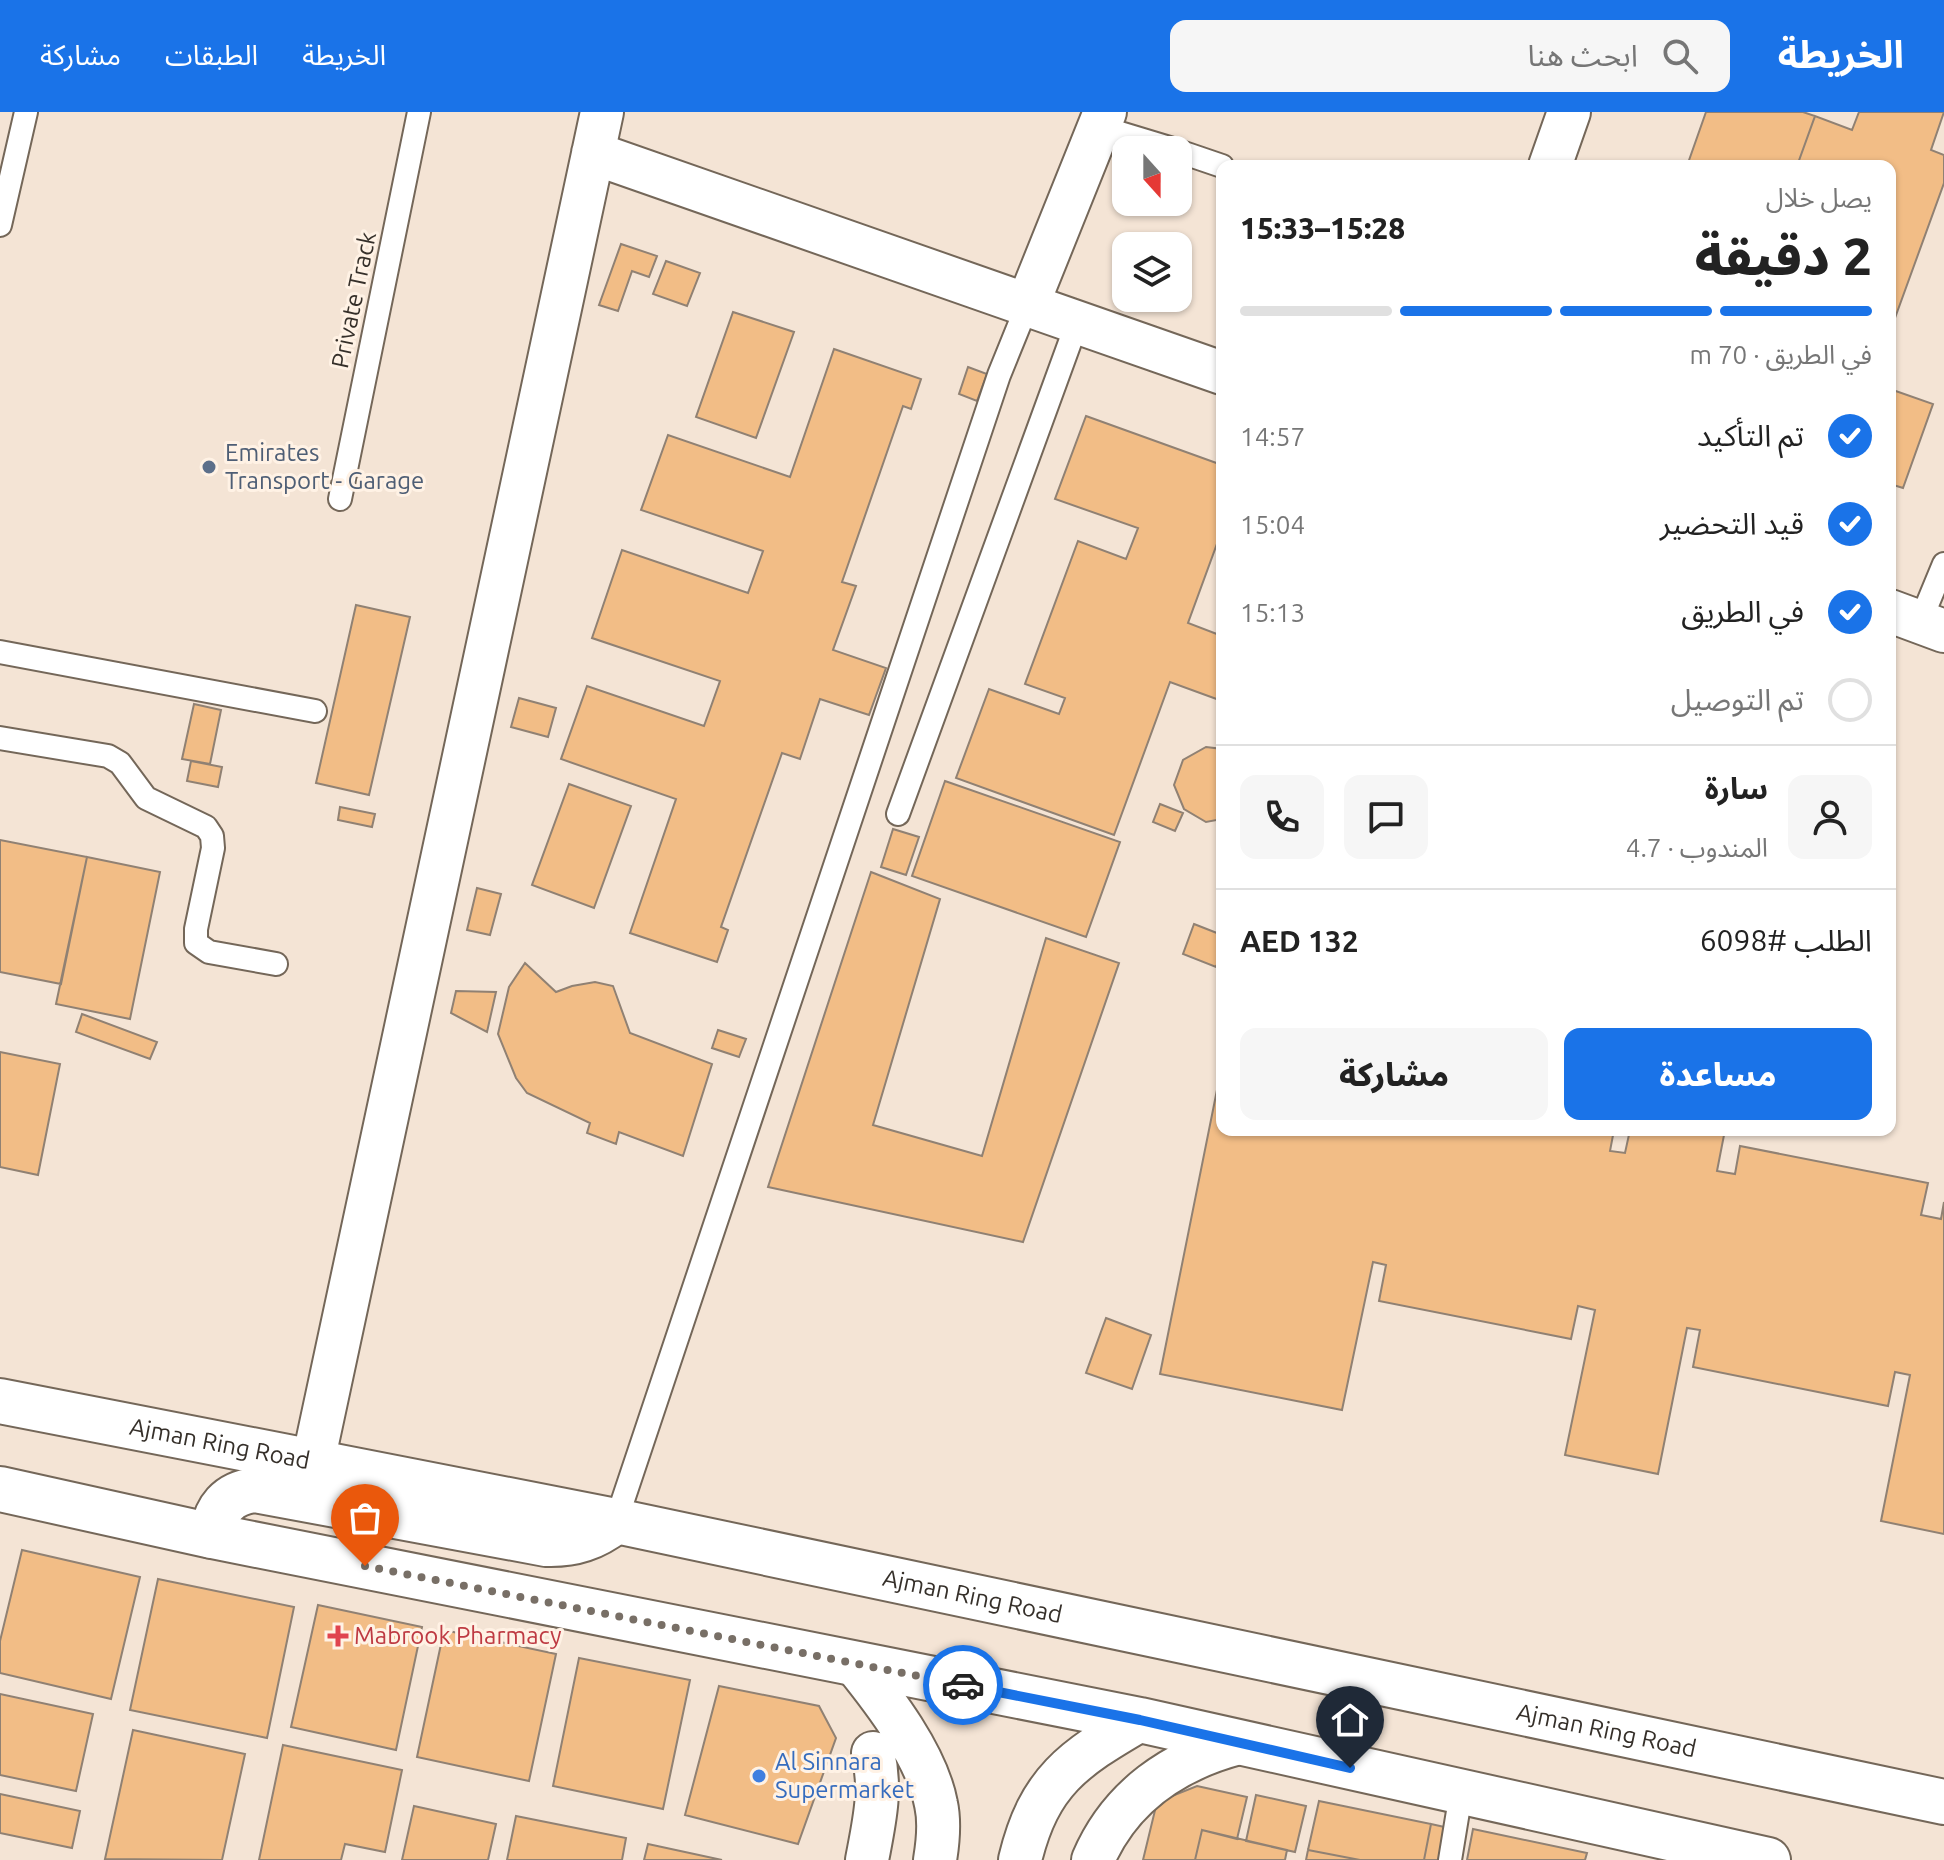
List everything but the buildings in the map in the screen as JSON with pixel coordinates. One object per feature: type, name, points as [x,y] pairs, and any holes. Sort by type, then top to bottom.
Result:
[{"type":"main road","name":"Ajman Ring Road","points":[[0,1401],[616,1521],[1944,1802]]},
{"type":"main road","points":[[0,1489],[212,1536],[1140,1720],[1766,1860]]},
{"type":"main road","points":[[212,1536],[213,1521],[219,1508],[229,1498],[255,1490],[546,1544],[565,1545],[584,1540],[616,1521]]},
{"type":"street","points":[[313,1462],[602,112]]},
{"type":"street","points":[[1552,160],[1569,112]]},
{"type":"street","points":[[1027,306],[1102,120]]},
{"type":"street","points":[[593,153],[1216,371]]},
{"type":"street","points":[[854,1663],[898,1723],[929,1781],[939,1829],[935,1860]]},
{"type":"street","points":[[1020,1860],[1027,1832],[1040,1803],[1055,1781],[1095,1746],[1140,1720]]},
{"type":"street","points":[[1093,1860],[1115,1820],[1159,1777],[1211,1750],[1239,1743]]},
{"type":"street","points":[[867,1860],[878,1794],[878,1773],[873,1753]]},
{"type":"lane","points":[[0,225],[26,112]]},
{"type":"lane","name":"Private Track","points":[[340,499],[419,112]]},
{"type":"lane","points":[[1102,120],[1142,136]]},
{"type":"lane","points":[[1192,155],[1216,164]]},
{"type":"lane","points":[[616,1521],[999,375],[1027,306]]},
{"type":"lane","points":[[898,814],[1077,323]]},
{"type":"lane","points":[[1918,621],[1944,564]]},
{"type":"lane","points":[[0,652],[315,711]]},
{"type":"lane","points":[[0,738],[108,756],[120,763],[146,798],[206,827],[212,836],[213,848],[196,929],[196,943],[209,952],[276,964]]},
{"type":"lane","points":[[1450,1860],[1461,1793]]},
{"type":"way so far","points":[[365,1566],[963,1685]]},
{"type":"place","name":"Emirates Transport - Garage","points":[[209,467]]},
{"type":"place","name":"Mabrook Pharmacy","points":[[338,1636]]},
{"type":"place","name":"Al Sinnara Supermarket","points":[[759,1776]]},
{"type":"route","points":[[963,1685],[1140,1720],[1350,1768]]}]
